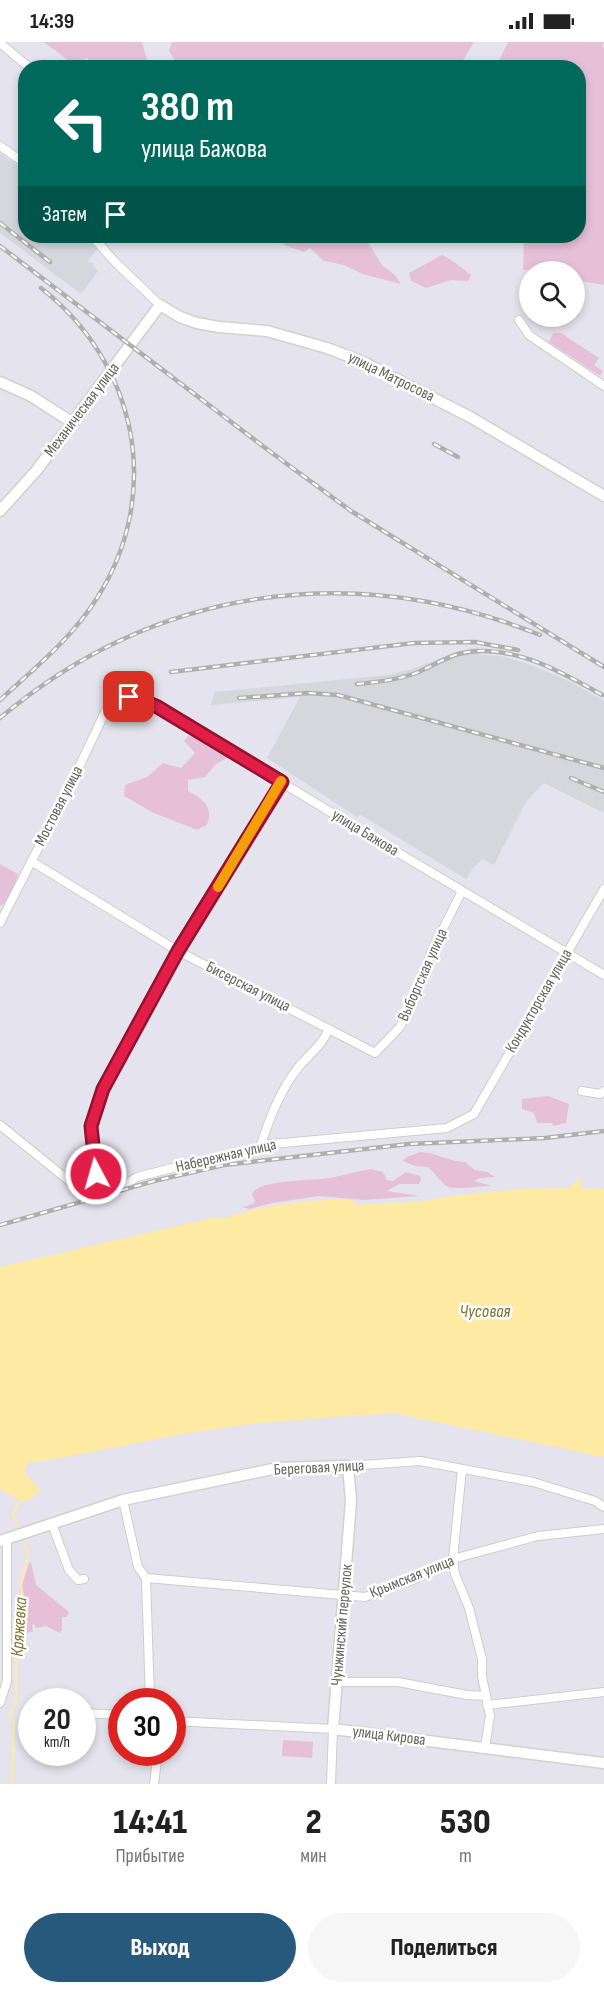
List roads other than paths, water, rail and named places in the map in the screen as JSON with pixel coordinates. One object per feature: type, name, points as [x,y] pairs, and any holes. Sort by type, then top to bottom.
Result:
[{"type":"street","points":[[0,43],[20,60]]},
{"type":"street","points":[[0,146],[18,158]]},
{"type":"street","points":[[99,243],[160,305]]},
{"type":"street","name":"Механическая улица","points":[[0,511],[36,471],[160,305]]},
{"type":"street","name":"улица Матросова","points":[[160,305],[197,323],[267,331],[327,348],[361,361],[472,418],[604,496]]},
{"type":"street","points":[[524,327],[530,335],[604,386]]},
{"type":"street","points":[[0,382],[31,396],[73,423]]},
{"type":"street","name":"улица Бажова","points":[[125,698],[140,699],[156,706],[604,975]]},
{"type":"street","name":"Мостовая улица","points":[[0,923],[105,712],[114,702],[125,698]]},
{"type":"street","points":[[97,1182],[91,1126],[103,1089],[178,951],[282,782]]},
{"type":"street","name":"Бисерская улица","points":[[31,861],[178,951],[375,1053]]},
{"type":"street","name":"Кондукторская улица","points":[[474,1114],[604,889]]},
{"type":"street","name":"Выборгская улица","points":[[375,1053],[400,1027],[417,994],[429,956],[462,891]]},
{"type":"street","points":[[261,1145],[273,1110],[291,1078],[324,1041],[329,1029]]},
{"type":"street","points":[[582,1091],[600,1094],[604,1091]]},
{"type":"street","name":"Набережная улица","points":[[0,1125],[68,1180],[83,1186],[97,1182],[109,1188],[126,1184],[137,1177],[188,1164],[253,1153],[261,1145],[403,1131],[427,1131],[447,1128],[474,1114]]},
{"type":"street","name":"Береговая улица","points":[[4,1540],[123,1500],[277,1468],[420,1461],[533,1482],[595,1501],[604,1507]]},
{"type":"street","name":"Чунжинский переулок","points":[[331,1784],[333,1729],[351,1501],[348,1466]]},
{"type":"street","points":[[462,1469],[453,1559],[455,1574],[469,1608],[482,1659],[485,1696],[490,1716],[485,1747]]},
{"type":"street","points":[[123,1500],[138,1567],[146,1578],[150,1688]]},
{"type":"street","points":[[52,1524],[72,1576],[78,1580],[84,1579]]},
{"type":"street","name":"Крымская улица","points":[[146,1578],[365,1597],[415,1579],[453,1559],[538,1536],[604,1529]]},
{"type":"street","points":[[0,1703],[7,1681],[8,1646],[4,1540]]},
{"type":"street","points":[[337,1682],[398,1682],[467,1695],[485,1696]]},
{"type":"street","points":[[487,1705],[604,1692]]},
{"type":"street","name":"улица Кирова","points":[[186,1722],[333,1729],[604,1763]]},
{"type":"street","points":[[154,1784],[156,1766]]},
{"type":"water","name":"Чусовая","points":[[579,1179],[582,1182],[580,1188],[604,1189],[604,1457],[392,1413],[258,1423],[29,1462],[24,1472],[40,1490],[30,1500],[21,1501],[0,1489],[0,1267],[281,1204],[332,1200],[352,1200],[357,1205],[426,1201],[456,1195],[521,1189],[569,1188]]},
{"type":"waterway","name":"Кряжевка","points":[[18,1527],[13,1514],[21,1500]]},
{"type":"waterway","name":"Кряжевка","points":[[12,1784],[14,1722],[10,1712],[16,1702],[16,1631],[24,1605],[21,1584],[28,1556],[24,1541]]},
{"type":"railway","points":[[0,223],[18,237]]},
{"type":"railway","points":[[26,243],[50,262]]},
{"type":"railway","points":[[0,246],[351,511],[604,667]]},
{"type":"railway","points":[[0,700],[52,652],[87,613],[118,558],[130,516],[134,474],[130,432],[119,391],[100,353],[74,319],[41,288]]},
{"type":"railway","points":[[434,444],[458,457]]},
{"type":"railway","points":[[0,718],[60,674],[123,639],[190,614],[258,599],[328,593],[399,597],[469,611],[540,635]]},
{"type":"railway","points":[[171,672],[414,643],[475,642],[518,650]]},
{"type":"railway","points":[[357,684],[409,675],[458,654],[477,651],[514,655],[533,661],[602,695]]},
{"type":"railway","points":[[239,698],[308,693],[338,695],[604,768]]},
{"type":"railway","points":[[571,778],[604,792]]},
{"type":"railway","points":[[0,1225],[154,1181],[224,1165],[409,1144],[545,1138],[604,1131]]}]
